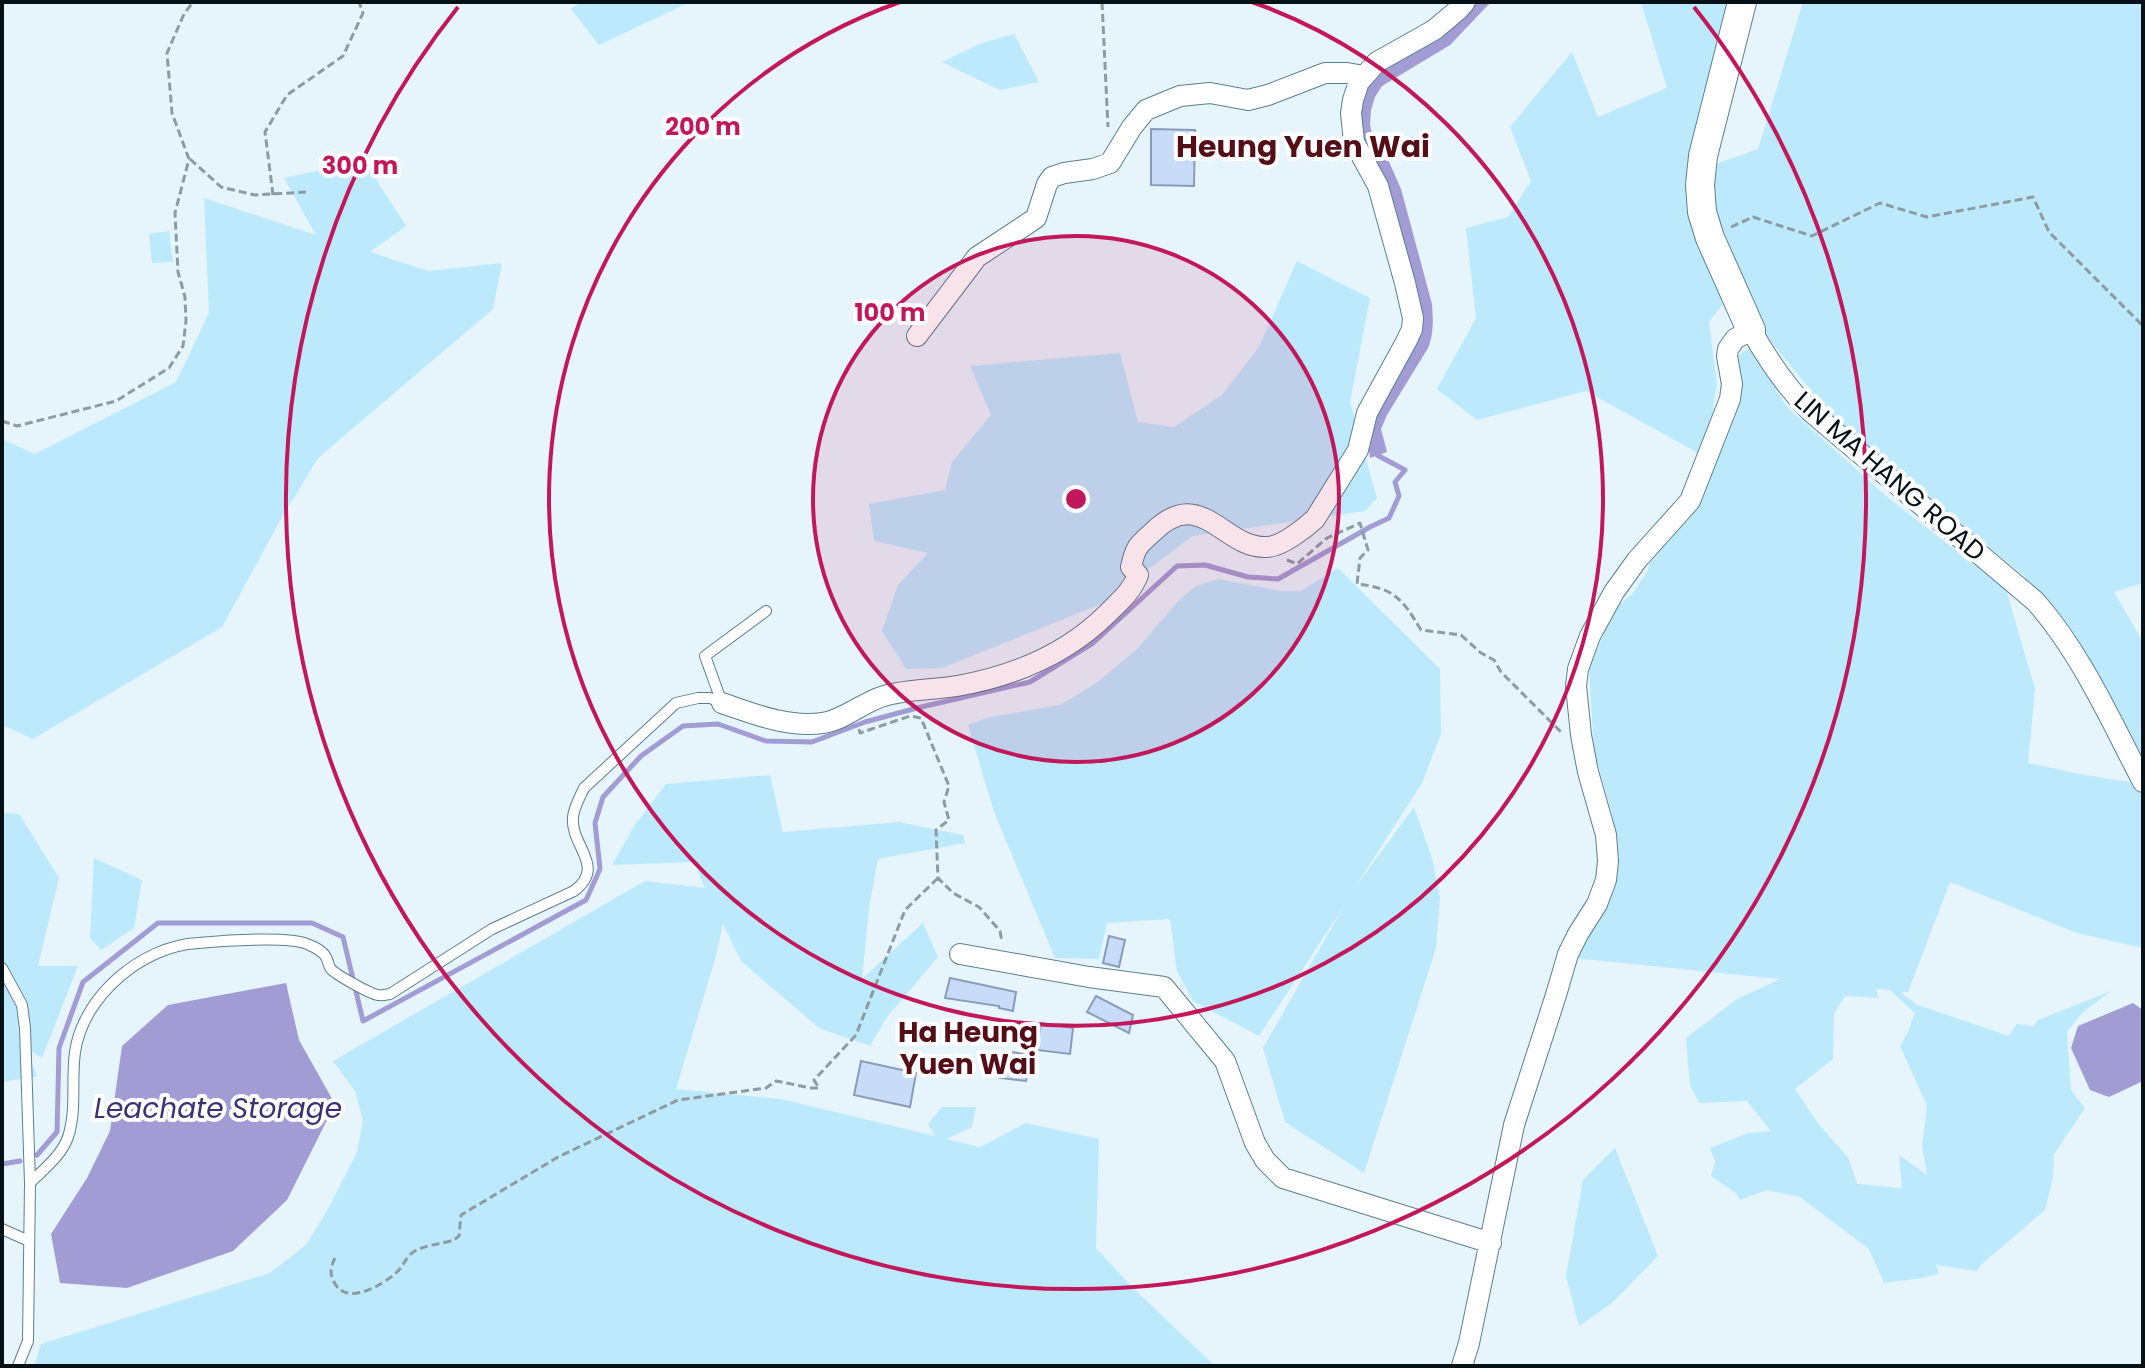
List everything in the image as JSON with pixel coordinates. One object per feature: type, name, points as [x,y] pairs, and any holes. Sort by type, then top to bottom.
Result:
[{"type":"street","points":[[722,703],[770,719],[824,723],[885,696],[958,686],[1034,665],[1069,646],[1095,626],[1133,587],[1138,575],[1131,567],[1135,548],[1161,523],[1181,515],[1198,514],[1245,542],[1258,547],[1271,547],[1315,519],[1358,450],[1367,413],[1407,340],[1413,318],[1378,186],[1354,142],[1351,113],[1359,82],[1377,62],[1434,30],[1465,2]]},
{"type":"street","name":"LIN MA HANG ROAD","points":[[1742,2],[1701,172],[1702,212],[1710,238],[1751,330],[1774,369],[1810,411],[2027,593],[2041,609],[2058,630],[2094,688],[2143,782]]},
{"type":"street","points":[[917,336],[977,257],[1036,218],[1052,177],[1110,163],[1146,110],[1180,96],[1210,93],[1248,100],[1325,73],[1364,76]]},
{"type":"street","points":[[1462,1366],[1491,1243],[1514,1125],[1564,966],[1573,943],[1597,904],[1606,880],[1606,835],[1584,754],[1576,686],[1578,669],[1597,622],[1628,573],[1690,501],[1730,399],[1732,384],[1728,349],[1735,339],[1751,330]]},
{"type":"street","points":[[960,954],[1164,987],[1225,1061],[1255,1143],[1265,1160],[1283,1178],[1491,1243]]},
{"type":"lane","points":[[722,703],[705,656],[766,611]]},
{"type":"lane","points":[[30,1183],[54,1158],[68,1137],[75,1050],[92,1008],[108,988],[144,959],[186,943],[300,941],[318,949],[326,957],[331,970],[380,996],[390,994],[492,929],[584,884],[589,863],[572,820],[584,788],[676,703],[710,698],[722,703]]},
{"type":"lane","points":[[2,968],[25,1016],[30,1183],[28,1341],[18,1366]]},
{"type":"lane","points":[[2,1229],[29,1241]]},
{"type":"path","points":[[193,2],[184,14],[167,53],[172,113],[189,159],[221,187],[255,195],[306,192]]},
{"type":"path","points":[[273,195],[265,132],[287,95],[343,56],[363,13],[359,2]]},
{"type":"path","points":[[1102,2],[1110,163]]},
{"type":"path","points":[[2,421],[17,426],[116,401],[169,368],[183,346],[186,321],[185,297],[178,272],[175,213],[189,159]]},
{"type":"path","points":[[1710,238],[1753,217],[1812,236],[1880,203],[1927,217],[2033,197],[2049,232],[2143,326]]},
{"type":"path","points":[[1297,564],[1327,538],[1360,523],[1368,550],[1360,558],[1357,584],[1384,590],[1400,598],[1421,630],[1461,635],[1494,660],[1531,704],[1584,754]]},
{"type":"path","points":[[860,733],[910,716],[921,718],[949,786],[944,802],[949,820],[936,830],[938,878],[953,893],[979,907],[1000,931],[1005,963]]},
{"type":"path","points":[[335,1258],[331,1271],[334,1284],[343,1291],[355,1294],[368,1288],[375,1289],[400,1269],[411,1253],[459,1236],[461,1215],[558,1157],[678,1100],[766,1088],[776,1081],[819,1088],[814,1080],[856,1035],[905,910],[938,878]]},
{"type":"shaded area","points":[[580,2],[690,2],[599,45],[571,9]]},
{"type":"shaded area","points":[[1641,2],[1727,2],[1689,158],[1713,165],[1758,149],[1803,2],[2143,2],[2143,583],[2114,592],[2143,642],[2143,757],[2084,651],[2023,575],[1836,421],[1768,338],[1755,309],[1722,305],[1709,322],[1717,385],[1711,420],[1698,453],[1586,391],[1477,420],[1437,389],[1476,318],[1466,228],[1508,217],[1531,181],[1510,127],[1572,52],[1598,117],[1667,88]]},
{"type":"shaded area","points":[[1014,34],[1039,82],[1000,90],[942,62],[982,43]]},
{"type":"shaded area","points":[[364,161],[406,226],[370,252],[428,271],[502,263],[493,309],[318,458],[222,627],[33,739],[2,725],[2,439],[35,454],[176,382],[209,313],[204,198],[316,235],[284,178]]},
{"type":"shaded area","points":[[169,231],[173,262],[152,263],[149,234]]},
{"type":"shaded area","points":[[1297,261],[1370,298],[1350,402],[1377,498],[1365,511],[1193,536],[1101,604],[942,668],[906,669],[882,631],[898,585],[928,553],[874,541],[869,504],[945,490],[952,462],[991,415],[970,366],[1120,353],[1138,422],[1174,427],[1222,395],[1259,347]]},
{"type":"shaded area","points":[[1750,348],[1787,407],[1887,497],[2006,589],[2035,689],[2028,763],[2136,783],[2143,801],[2143,948],[2077,933],[1950,882],[1908,992],[1902,994],[1918,1005],[2009,1036],[2017,1024],[2033,1026],[2038,1020],[2111,991],[2082,1013],[2067,1032],[2071,1090],[2085,1108],[2054,1154],[2053,1178],[2045,1210],[1977,1271],[1936,1265],[1939,1273],[1884,1283],[1869,1249],[1800,1197],[1767,1190],[1740,1200],[1736,1193],[1711,1176],[1715,1162],[1710,1148],[1748,1133],[1771,1131],[1747,1101],[1699,1103],[1690,1085],[1686,1038],[1737,999],[1780,979],[1573,958],[1600,921],[1619,866],[1613,817],[1594,751],[1589,668],[1615,608],[1632,594],[1647,572],[1655,548],[1688,517],[1737,377],[1739,355]],"holes":[[[1876,989],[1890,990],[1915,1013],[1900,1046],[1927,1106],[1922,1147],[1927,1175],[1899,1155],[1902,1188],[1857,1184],[1849,1159],[1817,1122],[1795,1089],[1833,1059],[1834,1014],[1845,996],[1879,998]]]},
{"type":"shaded area","points":[[1338,568],[1440,669],[1441,734],[1422,783],[1354,889],[1414,807],[1432,858],[1440,898],[1436,948],[1364,1173],[1285,1122],[1263,1048],[1344,906],[1259,1036],[1193,1001],[1177,971],[1170,919],[1107,923],[1099,959],[1055,958],[994,812],[968,725],[990,717],[1060,705],[1095,684],[1137,649],[1180,599],[1196,586],[1218,579],[1281,591],[1301,591]]},
{"type":"shaded area","points":[[770,775],[783,832],[899,822],[963,835],[965,843],[878,859],[862,979],[923,923],[938,957],[887,1017],[870,1046],[819,1028],[741,961],[723,924],[676,1089],[781,1099],[935,1136],[928,1124],[942,1107],[976,1107],[972,1127],[946,1139],[980,1147],[1026,1123],[1099,1139],[1096,1248],[1215,1366],[34,1366],[41,1344],[270,1273],[306,1245],[357,1152],[363,1121],[355,1091],[333,1061],[645,881],[705,888],[694,862],[612,865],[635,825],[666,784]]},
{"type":"shaded area","points":[[2,813],[19,814],[59,878],[38,966],[78,966],[42,1058],[25,1048],[37,1076],[2,1082]]},
{"type":"shaded area","points":[[94,858],[142,880],[134,928],[101,950],[90,938]]},
{"type":"shaded area","points":[[1615,1148],[1658,1256],[1612,1303],[1579,1326],[1566,1276],[1583,1180]]},
{"type":"water","points":[[1472,2],[1491,2],[1450,45],[1382,86],[1371,110],[1373,138],[1386,155],[1401,189],[1432,304],[1433,321],[1428,348],[1381,429],[1387,452],[1370,458],[1367,434],[1413,342],[1356,124],[1367,82]]},
{"type":"water","name":"Leachate Storage","points":[[286,983],[299,1040],[335,1104],[287,1200],[233,1251],[127,1288],[60,1283],[51,1234],[87,1178],[110,1131],[122,1046],[168,1005]]},
{"type":"water","points":[[2133,1003],[2143,1010],[2143,1081],[2109,1097],[2090,1090],[2071,1048],[2078,1026]]},
{"type":"building","points":[[1151,129],[1195,130],[1194,186],[1151,185]]},
{"type":"building","points":[[1109,936],[1125,940],[1119,967],[1103,963]]},
{"type":"building","points":[[950,978],[1016,992],[1013,1011],[945,998]]},
{"type":"building","points":[[1096,996],[1133,1015],[1129,1033],[1087,1012]]},
{"type":"building","points":[[1041,1023],[1073,1028],[1070,1054],[1037,1050]]},
{"type":"building","points":[[1005,1051],[1030,1055],[1026,1081],[1000,1078]]},
{"type":"building","points":[[861,1061],[916,1073],[910,1107],[854,1095]]},
{"type":"waterway","points":[[37,1155],[57,1132],[59,1048],[83,982],[158,923],[312,923],[343,937],[363,1021],[586,900],[600,869],[595,823],[603,797],[641,756],[683,726],[718,724],[766,741],[812,742],[865,722],[1030,682],[1093,643],[1177,566],[1205,565],[1248,577],[1278,579],[1389,518],[1399,496],[1395,482],[1405,470],[1377,455],[1377,449]]},
{"type":"waterway","points":[[2,1164],[20,1161]]},
{"type":"district","name":"Heung Yuen Wai","points":[[1303,147]]},
{"type":"district","name":"Ha Heung Yuen Wai","points":[[968,1048]]}]
